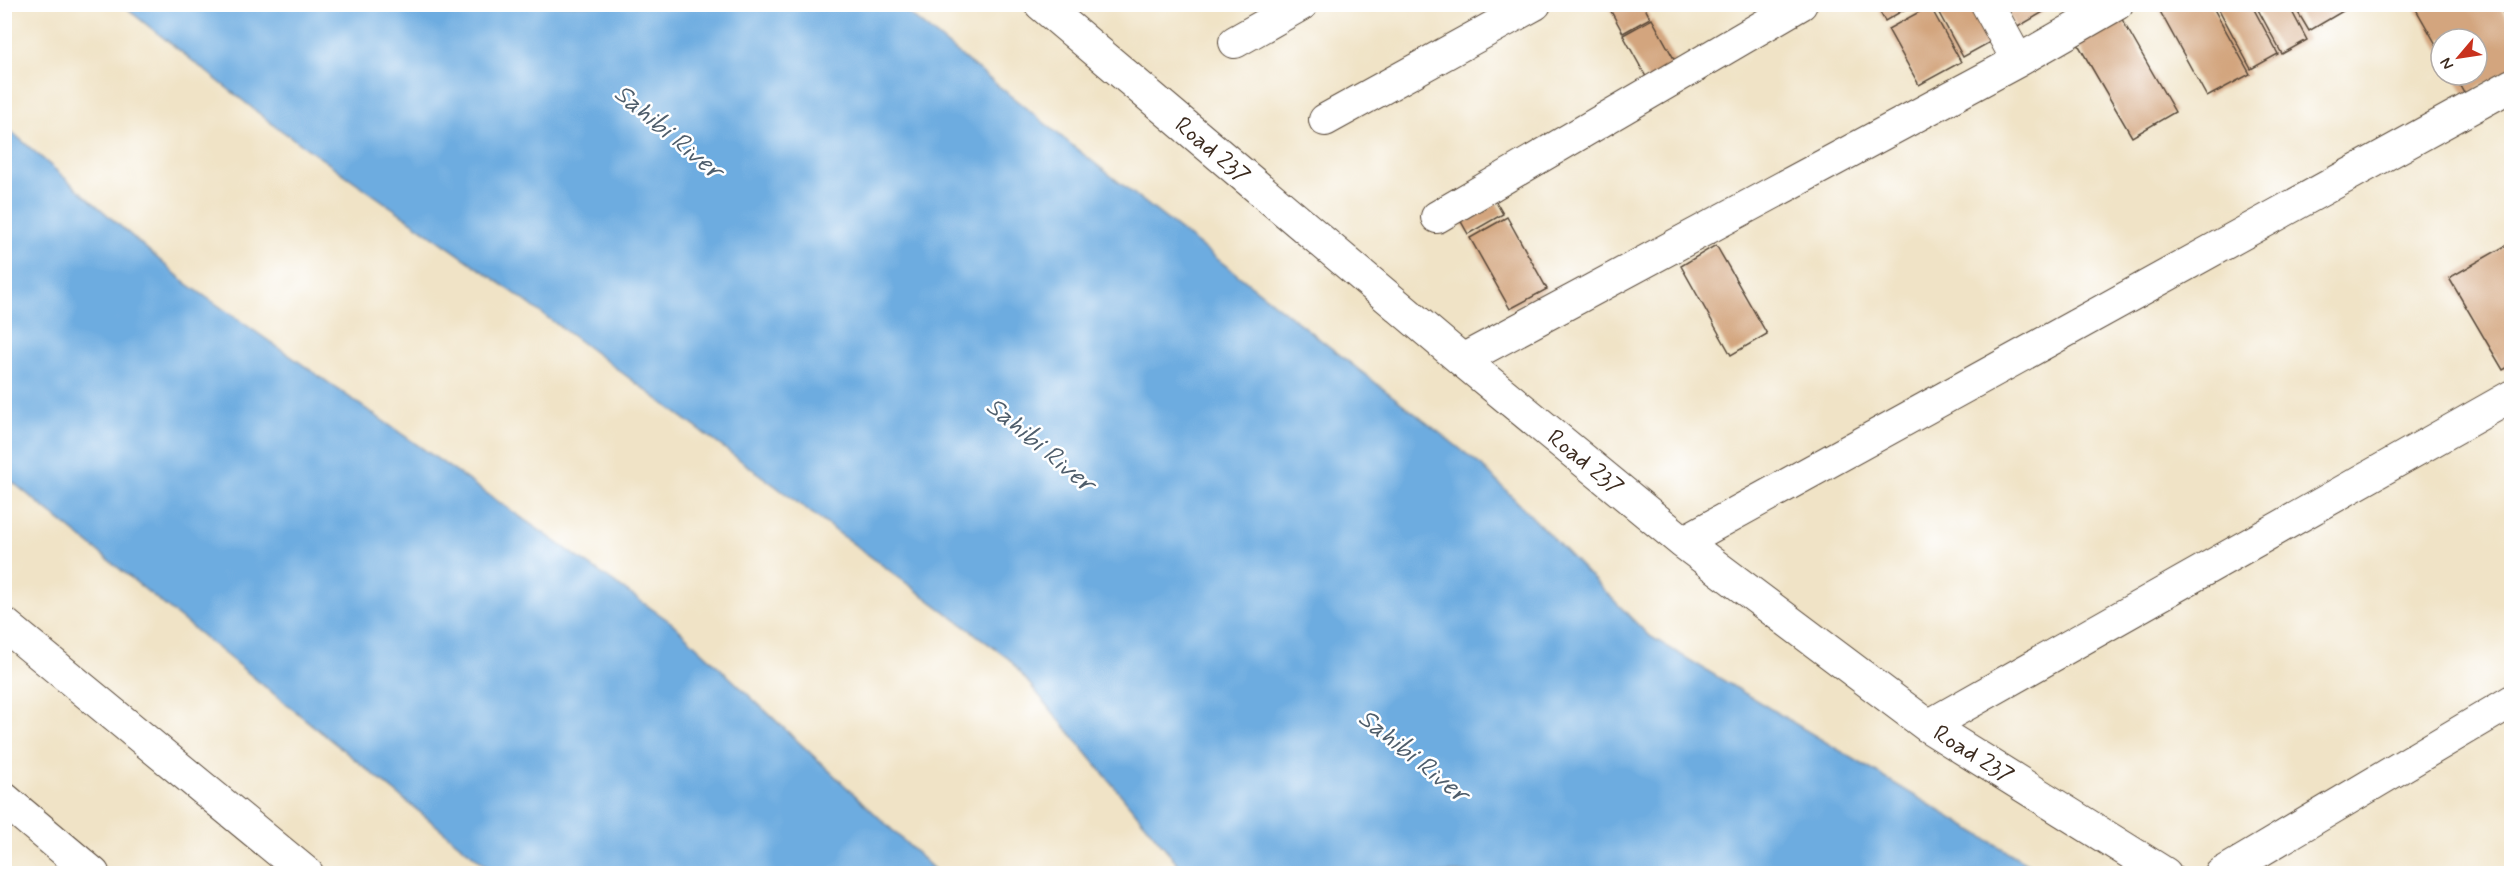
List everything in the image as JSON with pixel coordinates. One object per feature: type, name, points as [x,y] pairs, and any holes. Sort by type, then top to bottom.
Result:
[{"type":"street","name":"Road 237","points":[[1041,4],[1462,360],[1683,542],[1928,726],[2165,873]]},
{"type":"street","points":[[1235,42],[1302,4]]},
{"type":"street","points":[[1325,120],[1535,4]]},
{"type":"street","points":[[1437,217],[1801,4]]},
{"type":"street","points":[[1987,4],[2018,61]]},
{"type":"street","points":[[1462,360],[2018,61],[2117,4]]},
{"type":"street","points":[[1683,542],[2511,85]]},
{"type":"street","points":[[1928,726],[2511,396]]},
{"type":"street","points":[[4,624],[307,873]]},
{"type":"street","points":[[2221,873],[2511,701]]},
{"type":"street","points":[[4,799],[93,873]]},
{"type":"water","name":"Sahibi River","points":[[122,5],[898,5],[1083,154],[1482,466],[1648,635],[2043,873],[1189,873],[1183,870],[1009,659],[517,295],[275,126]]},
{"type":"water","points":[[5,126],[186,283],[672,623],[938,873],[495,873],[5,476]]},
{"type":"building","points":[[1607,4],[1643,4],[1650,18],[1623,33]]},
{"type":"building","points":[[1875,4],[1914,4],[1885,21]]},
{"type":"building","points":[[1934,4],[1971,4],[1992,41],[1963,57]]},
{"type":"building","points":[[2002,4],[2057,4],[2016,28]]},
{"type":"building","points":[[2156,4],[2211,4],[2250,74],[2207,97]]},
{"type":"building","points":[[2216,4],[2251,4],[2278,54],[2251,69]]},
{"type":"building","points":[[2255,4],[2288,4],[2307,40],[2282,54]]},
{"type":"building","points":[[2293,4],[2355,4],[2309,31]]},
{"type":"building","points":[[2413,4],[2498,4],[2512,28],[2512,68],[2489,81],[2489,27],[2429,27],[2429,32]]},
{"type":"building","points":[[1930,6],[1961,62],[1919,85],[1888,29]]},
{"type":"building","points":[[2119,14],[2175,112],[2132,137],[2075,39]]},
{"type":"building","points":[[1652,19],[1679,68],[1650,84],[1623,35]]},
{"type":"building","points":[[2461,87],[2479,87],[2465,95]]},
{"type":"building","points":[[1489,190],[1503,214],[1468,234],[1454,209]]},
{"type":"building","points":[[1507,217],[1547,289],[1510,309],[1470,238]]},
{"type":"building","points":[[2512,242],[2512,365],[2503,370],[2449,278]]},
{"type":"building","points":[[1716,245],[1767,334],[1731,355],[1681,266]]}]
